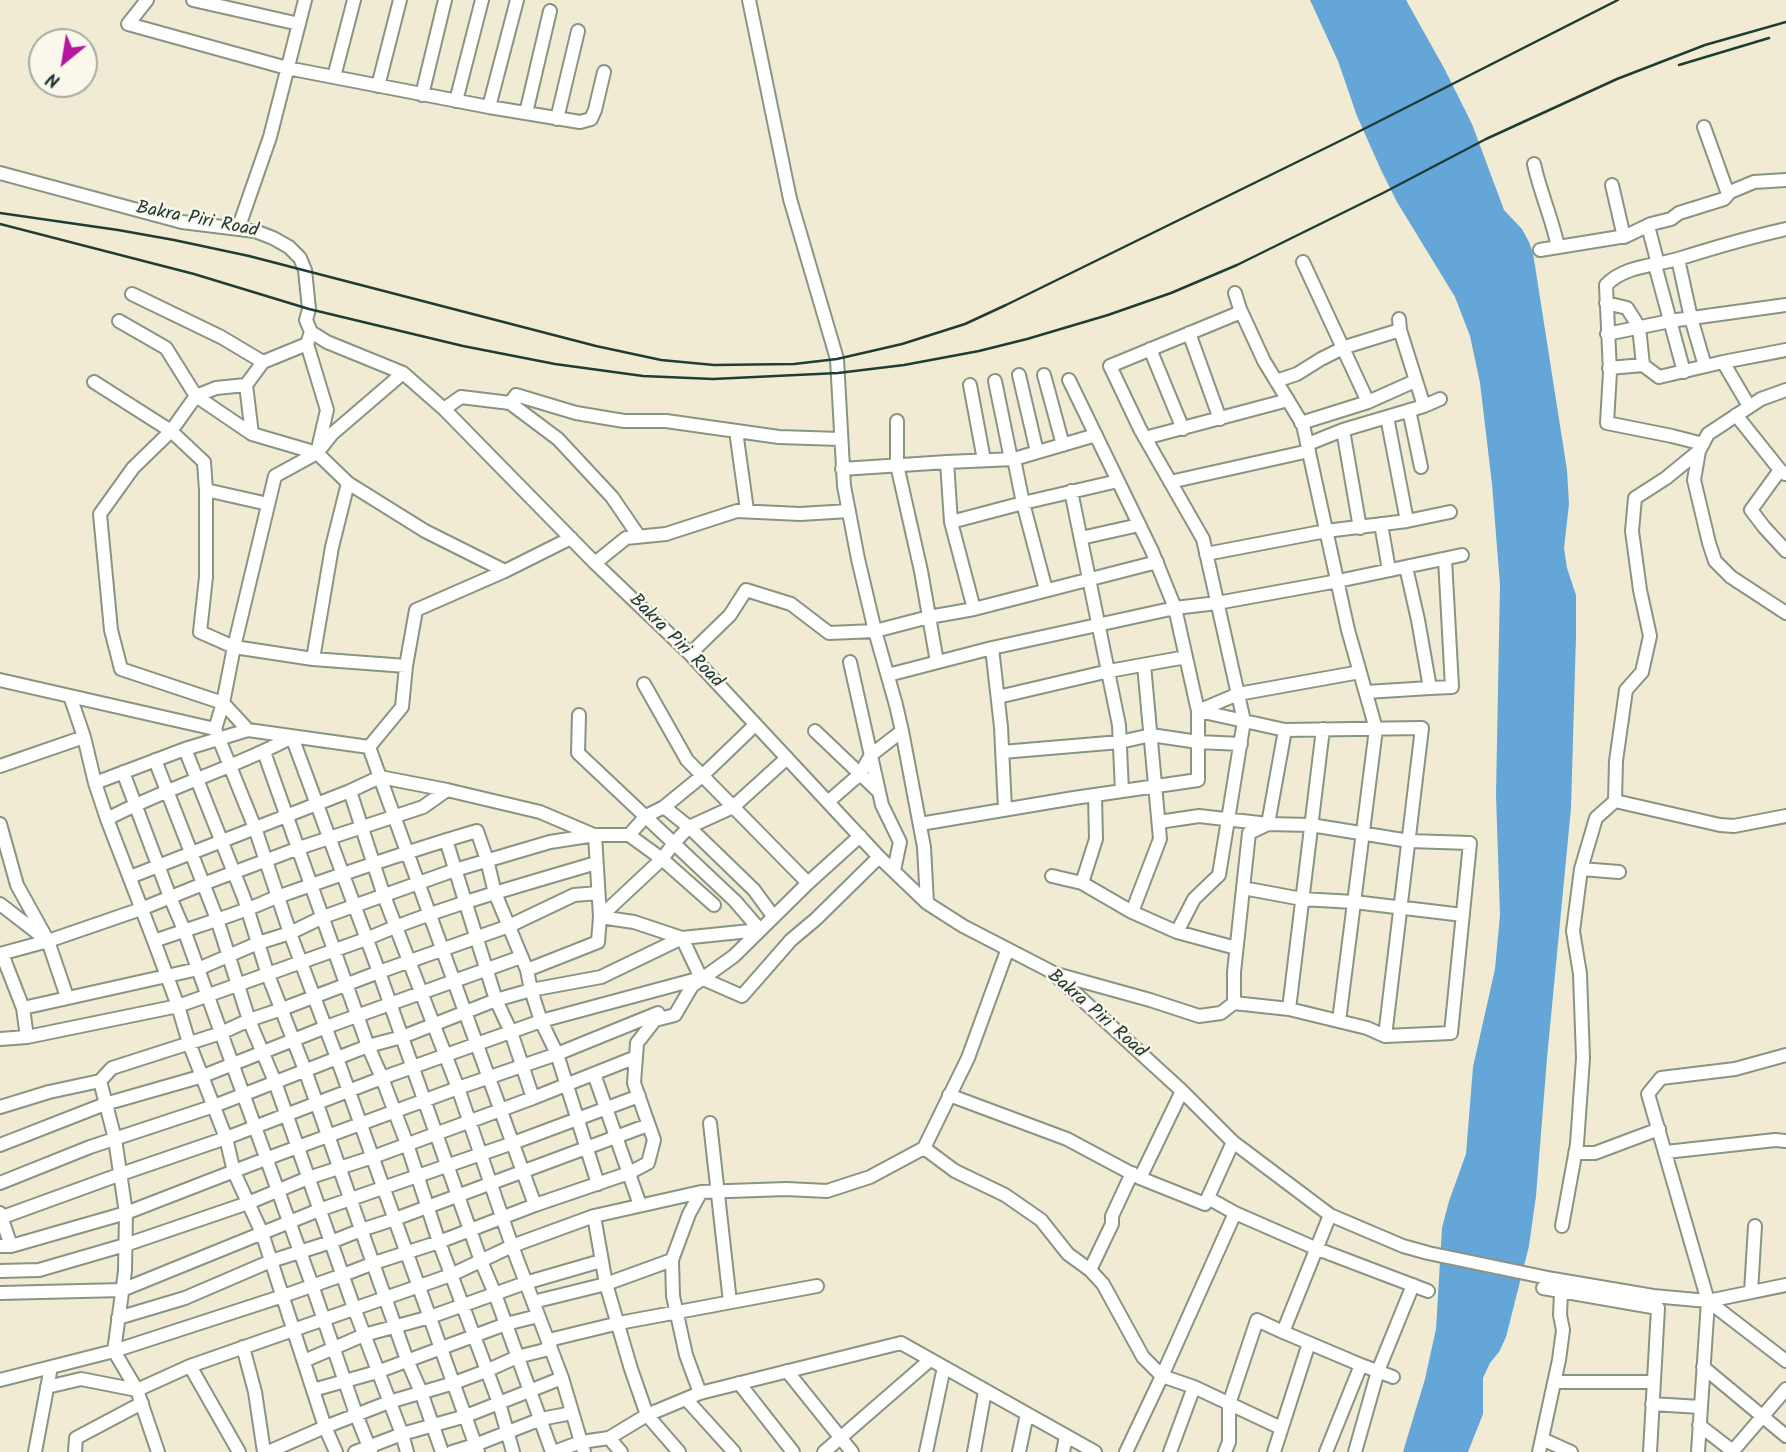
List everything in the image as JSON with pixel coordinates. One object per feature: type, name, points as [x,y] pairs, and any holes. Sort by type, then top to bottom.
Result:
[{"type":"street","points":[[147,0],[128,24],[287,68],[557,119],[580,122],[591,119],[596,110],[604,72]]},
{"type":"street","points":[[193,0],[299,24]]},
{"type":"street","points":[[238,229],[264,156],[305,0]]},
{"type":"street","points":[[334,77],[354,0]]},
{"type":"street","points":[[378,86],[400,0]]},
{"type":"street","points":[[422,95],[446,0]]},
{"type":"street","points":[[456,101],[482,0]]},
{"type":"street","points":[[489,107],[517,0]]},
{"type":"street","points":[[749,0],[790,200],[836,359],[844,486],[875,631],[902,731],[924,847],[927,903]]},
{"type":"street","points":[[526,113],[550,11]]},
{"type":"street","points":[[557,119],[578,32]]},
{"type":"street","points":[[1704,127],[1728,194]]},
{"type":"street","points":[[1534,164],[1538,186],[1554,226],[1558,247]]},
{"type":"street","name":"Bakra Piri Road","points":[[0,173],[182,222],[255,231],[273,237],[289,247],[300,258],[305,270],[309,338],[327,342],[402,373],[444,409],[595,563],[690,653],[879,857],[927,903],[1007,951],[1052,972],[1182,1091],[1233,1142],[1330,1215],[1403,1245],[1428,1252],[1533,1275],[1653,1296],[1708,1301],[1786,1284]]},
{"type":"street","points":[[1540,250],[1624,237],[1724,199],[1730,192],[1754,182],[1786,180]]},
{"type":"street","points":[[1612,185],[1624,237]]},
{"type":"street","points":[[1648,226],[1684,372]]},
{"type":"street","points":[[1701,448],[1672,436],[1607,423],[1609,368],[1606,285],[1625,272],[1786,229]]},
{"type":"street","points":[[1678,259],[1705,366]]},
{"type":"street","points":[[1303,262],[1368,402]]},
{"type":"street","points":[[1235,293],[1264,361],[1301,423],[1309,447],[1348,630],[1376,729],[1339,1021]]},
{"type":"street","points":[[132,294],[221,337],[263,362]]},
{"type":"street","points":[[1606,303],[1627,308],[1639,327],[1643,365]]},
{"type":"street","points":[[1607,334],[1670,321],[1786,305]]},
{"type":"street","points":[[1177,932],[1195,899],[1219,875],[1244,721],[1203,539],[1145,438],[1110,366],[1241,312]]},
{"type":"street","points":[[120,321],[166,348],[196,396],[252,434],[317,453],[348,483],[425,531],[505,571]]},
{"type":"street","points":[[1276,381],[1297,374],[1343,348],[1399,324],[1424,406]]},
{"type":"street","points":[[1189,333],[1220,419]]},
{"type":"street","points":[[252,434],[246,385],[263,362],[309,338],[327,410],[317,453]]},
{"type":"street","points":[[1150,349],[1183,429]]},
{"type":"street","points":[[1609,368],[1643,365],[1658,377],[1786,350]]},
{"type":"street","points":[[1723,362],[1749,407]]},
{"type":"street","points":[[402,373],[332,434],[317,453],[275,476],[216,734],[255,828],[290,933],[477,1448]]},
{"type":"street","points":[[1019,375],[1037,452]]},
{"type":"street","points":[[1044,375],[1063,445]]},
{"type":"street","points":[[920,824],[1198,780],[1198,711],[1175,608],[1157,562],[1069,380]]},
{"type":"street","points":[[995,381],[1046,590]]},
{"type":"street","points":[[1301,423],[1368,402],[1415,381]]},
{"type":"street","points":[[94,382],[171,431],[204,462],[206,577],[200,632],[234,647],[313,659],[406,666]]},
{"type":"street","points":[[246,385],[216,388],[196,396],[171,431],[133,468],[100,514],[111,630],[121,669],[223,703],[248,730]]},
{"type":"street","points":[[970,385],[984,460]]},
{"type":"street","points":[[1786,390],[1760,399],[1708,434],[1701,448],[1694,480],[1716,561],[1731,578],[1786,613]]},
{"type":"street","points":[[510,403],[516,395],[576,413],[624,421],[666,421],[779,437],[840,439]]},
{"type":"street","points":[[444,409],[461,397],[510,403],[558,439],[612,498],[638,535]]},
{"type":"street","points":[[1170,482],[1309,447],[1343,430],[1440,399]]},
{"type":"street","points":[[1145,438],[1288,400]]},
{"type":"street","points":[[1409,410],[1421,467]]},
{"type":"street","points":[[1736,415],[1783,472],[1751,510],[1786,551]]},
{"type":"street","points":[[1387,417],[1407,521]]},
{"type":"street","points":[[897,421],[897,465],[921,572],[937,662]]},
{"type":"street","points":[[1343,430],[1360,528]]},
{"type":"street","points":[[736,431],[747,510]]},
{"type":"street","points":[[842,469],[1013,459],[1096,435]]},
{"type":"street","points":[[1562,1226],[1576,1153],[1583,1058],[1580,974],[1573,931],[1581,869],[1596,818],[1615,801],[1616,761],[1626,690],[1642,672],[1650,636],[1632,531],[1635,498],[1666,478],[1701,448]]},
{"type":"street","points":[[947,462],[951,522],[974,609]]},
{"type":"street","points":[[951,522],[1118,481]]},
{"type":"street","points":[[313,659],[332,547],[348,483]]},
{"type":"street","points":[[206,490],[268,504]]},
{"type":"street","points":[[1071,491],[1119,725],[1122,791]]},
{"type":"street","points":[[595,563],[626,538],[666,534],[737,511],[800,514],[849,512]]},
{"type":"street","points":[[1206,554],[1326,531],[1407,521],[1450,512]]},
{"type":"street","points":[[1081,538],[1139,524]]},
{"type":"street","points":[[1381,524],[1389,570]]},
{"type":"street","points":[[369,747],[402,707],[416,610],[505,571],[571,538]]},
{"type":"street","points":[[888,675],[992,648],[1175,608],[1338,581],[1462,555]]},
{"type":"street","points":[[1366,692],[1452,687],[1445,559]]},
{"type":"street","points":[[690,653],[730,614],[746,590],[791,604],[830,633],[875,631],[974,609],[1157,562]]},
{"type":"street","points":[[1406,567],[1430,688]]},
{"type":"street","points":[[992,648],[998,697],[1004,809]]},
{"type":"street","points":[[998,697],[1109,671],[1186,657]]},
{"type":"street","points":[[850,662],[883,805],[900,842],[894,870]]},
{"type":"street","points":[[1132,912],[1160,839],[1144,665]]},
{"type":"street","points":[[1198,711],[1238,694],[1360,672]]},
{"type":"street","points":[[0,680],[216,734]]},
{"type":"street","points":[[645,684],[687,761],[808,883]]},
{"type":"street","points":[[70,696],[107,819],[155,941],[189,1043],[226,1138],[234,1172],[262,1233],[336,1452]]},
{"type":"street","points":[[1198,711],[1286,730],[1422,728],[1385,1036]]},
{"type":"street","points":[[579,715],[578,753],[735,901],[760,930]]},
{"type":"street","points":[[629,835],[646,816],[664,807],[702,776],[755,725]]},
{"type":"street","points":[[1289,1009],[1323,729]]},
{"type":"street","points":[[95,783],[185,750],[216,734],[248,730],[369,747]]},
{"type":"street","points":[[1268,824],[1286,730]]},
{"type":"street","points":[[815,731],[880,793]]},
{"type":"street","points":[[829,802],[860,774],[871,755],[902,731]]},
{"type":"street","points":[[1002,752],[1120,742],[1151,734],[1198,742],[1241,744]]},
{"type":"street","points":[[0,766],[84,737]]},
{"type":"street","points":[[107,819],[167,790],[264,752],[292,737]]},
{"type":"street","points":[[292,737],[379,972],[481,1261],[553,1452],[582,1447],[609,1438],[647,1415],[700,1393],[901,1343],[1095,1452]]},
{"type":"street","points":[[369,747],[535,1205]]},
{"type":"street","points":[[185,750],[247,910],[268,975],[305,1070],[442,1452]]},
{"type":"street","points":[[264,752],[368,1046],[407,1144],[439,1242],[499,1403],[513,1452]]},
{"type":"street","points":[[600,917],[662,859],[688,828],[733,807],[786,758]]},
{"type":"street","points":[[155,760],[217,919],[249,1020],[299,1147],[319,1210],[407,1452]]},
{"type":"street","points":[[123,772],[268,1158],[370,1449]]},
{"type":"street","points":[[130,877],[351,791],[380,777],[540,812],[594,835]]},
{"type":"street","points":[[27,1037],[23,1008],[1,954],[141,909],[299,848],[423,807],[447,790]]},
{"type":"street","points":[[351,791],[384,896],[458,1088],[525,1283],[562,1378],[582,1447]]},
{"type":"street","points":[[1082,883],[1096,839],[1095,795]]},
{"type":"street","points":[[1615,801],[1734,827],[1786,816]]},
{"type":"street","points":[[664,807],[754,890],[773,916]]},
{"type":"street","points":[[1052,972],[1199,1016],[1221,1013],[1234,1003],[1289,1009],[1367,1028],[1385,1036],[1451,1033],[1470,843],[1409,841],[1311,825],[1268,824],[1199,816],[1159,822]]},
{"type":"street","points":[[0,824],[3,849],[17,885],[48,941],[66,997]]},
{"type":"street","points":[[1234,1003],[1236,948],[1249,833],[1268,824]]},
{"type":"street","points":[[155,941],[341,874],[477,831],[495,893],[527,970],[541,1021],[556,1054],[598,1184]]},
{"type":"street","points":[[527,970],[598,942],[600,917],[594,835]]},
{"type":"street","points":[[23,1008],[198,969],[353,906],[455,870],[550,842],[594,835],[629,835],[662,859],[714,905]]},
{"type":"street","points":[[0,1380],[114,1351],[283,1296],[439,1242],[648,1163],[653,1140],[634,1083],[637,1043],[655,1020],[675,1014],[692,985],[734,956],[860,836]]},
{"type":"street","points":[[446,840],[496,1000],[511,1032],[533,1098]]},
{"type":"street","points":[[682,1003],[556,1054],[268,1158],[126,1213],[6,1246],[1,1216],[226,1138],[316,1102],[541,1021],[701,978],[743,996],[791,940],[879,857]]},
{"type":"street","points":[[0,1039],[27,1037],[178,1006],[396,926],[596,863]]},
{"type":"street","points":[[1581,869],[1619,872]]},
{"type":"street","points":[[1052,876],[1082,883],[1132,912],[1177,932],[1236,948]]},
{"type":"street","points":[[1243,888],[1302,899],[1354,902],[1463,915]]},
{"type":"street","points":[[0,1107],[49,1092],[100,1082],[113,1068],[221,1033],[249,1020],[509,926],[574,895],[598,893]]},
{"type":"street","points":[[0,904],[48,941]]},
{"type":"street","points":[[600,917],[634,922],[682,938],[701,978]]},
{"type":"street","points":[[0,1183],[90,1147],[214,1106],[496,1000],[531,990],[601,977],[682,938],[760,930]]},
{"type":"street","points":[[75,1452],[76,1438],[190,1366],[451,1275],[512,1246],[594,1216],[701,1192],[786,1189],[827,1191],[870,1177],[924,1148],[968,1058],[1007,951]]},
{"type":"street","points":[[0,1145],[105,1104],[203,1076],[326,1027],[521,957]]},
{"type":"street","points":[[1698,1452],[1708,1301],[1648,1094],[1661,1078],[1735,1069],[1786,1055]]},
{"type":"street","points":[[0,1271],[39,1270],[125,1245],[501,1110],[636,1057]]},
{"type":"street","points":[[594,1074],[640,1205]]},
{"type":"street","points":[[100,1082],[115,1139],[126,1213],[125,1271],[114,1351],[139,1397],[158,1452]]},
{"type":"street","points":[[1090,1270],[1112,1224],[1111,1216],[1182,1091]]},
{"type":"street","points":[[949,1095],[1068,1139],[1136,1175],[1205,1204],[1233,1142]]},
{"type":"street","points":[[0,1293],[122,1290],[319,1210],[639,1096]]},
{"type":"street","points":[[710,1123],[730,1302]]},
{"type":"street","points":[[118,1318],[185,1298],[271,1261],[395,1219],[648,1125]]},
{"type":"street","points":[[1576,1153],[1595,1153],[1659,1129]]},
{"type":"street","points":[[1666,1152],[1775,1140],[1786,1142]]},
{"type":"street","points":[[924,1148],[955,1171],[1005,1195],[1041,1220],[1068,1254],[1090,1270],[1103,1284],[1143,1357],[1162,1376],[1194,1387],[1281,1428]]},
{"type":"street","points":[[700,1393],[686,1355],[673,1296],[672,1260],[689,1214],[701,1192]]},
{"type":"street","points":[[1208,1198],[1235,1213],[1315,1248],[1428,1291]]},
{"type":"street","points":[[1126,1452],[1235,1213]]},
{"type":"street","points":[[1283,1332],[1330,1215]]},
{"type":"street","points":[[594,1216],[606,1284],[647,1415],[679,1452]]},
{"type":"street","points":[[1751,1292],[1755,1226]]},
{"type":"street","points":[[533,1302],[606,1284],[672,1260]]},
{"type":"street","points":[[304,1361],[364,1335],[430,1317],[525,1283],[601,1261]]},
{"type":"street","points":[[1355,1452],[1378,1371],[1413,1285]]},
{"type":"street","points":[[243,1347],[266,1452],[356,1414],[454,1383],[517,1357],[545,1350],[553,1339],[619,1323],[817,1286]]},
{"type":"street","points":[[1543,1289],[1658,1308],[1650,1452]]},
{"type":"street","points":[[1561,1292],[1560,1315],[1563,1329],[1559,1360],[1541,1446],[1571,1452]]},
{"type":"street","points":[[1708,1301],[1786,1361]]},
{"type":"street","points":[[313,1390],[377,1372],[506,1324],[538,1316]]},
{"type":"street","points":[[1225,1452],[1229,1442],[1229,1404],[1257,1320],[1394,1377]]},
{"type":"street","points":[[1274,1452],[1309,1343]]},
{"type":"street","points":[[824,1452],[930,1360]]},
{"type":"street","points":[[1326,1452],[1361,1365]]},
{"type":"street","points":[[190,1366],[239,1452]]},
{"type":"street","points":[[35,1452],[51,1367]]},
{"type":"street","points":[[926,1452],[944,1367]]},
{"type":"street","points":[[1703,1367],[1786,1436]]},
{"type":"street","points":[[787,1371],[852,1452]]},
{"type":"street","points":[[355,1452],[370,1449],[402,1434],[466,1416],[562,1378]]},
{"type":"street","points":[[47,1387],[81,1379],[139,1397]]},
{"type":"street","points":[[1555,1382],[1653,1381]]},
{"type":"street","points":[[739,1383],[793,1452]]},
{"type":"street","points":[[1170,1452],[1194,1387]]},
{"type":"street","points":[[1699,1425],[1733,1452],[1786,1389]]},
{"type":"street","points":[[974,1452],[985,1391]]},
{"type":"street","points":[[687,1399],[734,1452]]},
{"type":"street","points":[[1652,1404],[1700,1407]]},
{"type":"street","points":[[452,1452],[477,1448],[541,1419],[572,1413]]},
{"type":"street","points":[[1018,1452],[1027,1414]]},
{"type":"street","points":[[1063,1452],[1066,1436]]},
{"type":"street","points":[[609,1438],[621,1452]]},
{"type":"water","points":[[1310,0],[1406,0],[1444,68],[1472,124],[1504,210],[1522,229],[1533,253],[1567,470],[1569,504],[1564,548],[1576,595],[1571,808],[1536,1196],[1529,1246],[1506,1337],[1483,1378],[1483,1414],[1468,1452],[1403,1452],[1425,1379],[1436,1329],[1442,1228],[1466,1154],[1473,1067],[1495,969],[1500,915],[1496,795],[1500,585],[1492,484],[1480,383],[1470,336],[1455,297],[1397,202],[1381,170],[1357,116],[1338,61]]},
{"type":"railway","points":[[0,213],[118,230],[249,256],[596,346],[661,360],[714,365],[794,364],[837,359],[902,344],[965,324],[1352,135],[1618,0]]},
{"type":"railway","points":[[0,224],[194,274],[309,309],[463,346],[555,364],[643,376],[713,379],[838,373],[904,365],[979,351],[1108,315],[1171,293],[1237,265],[1486,139],[1617,79],[1705,45],[1786,22]]},
{"type":"railway","points":[[1679,65],[1769,38]]}]
